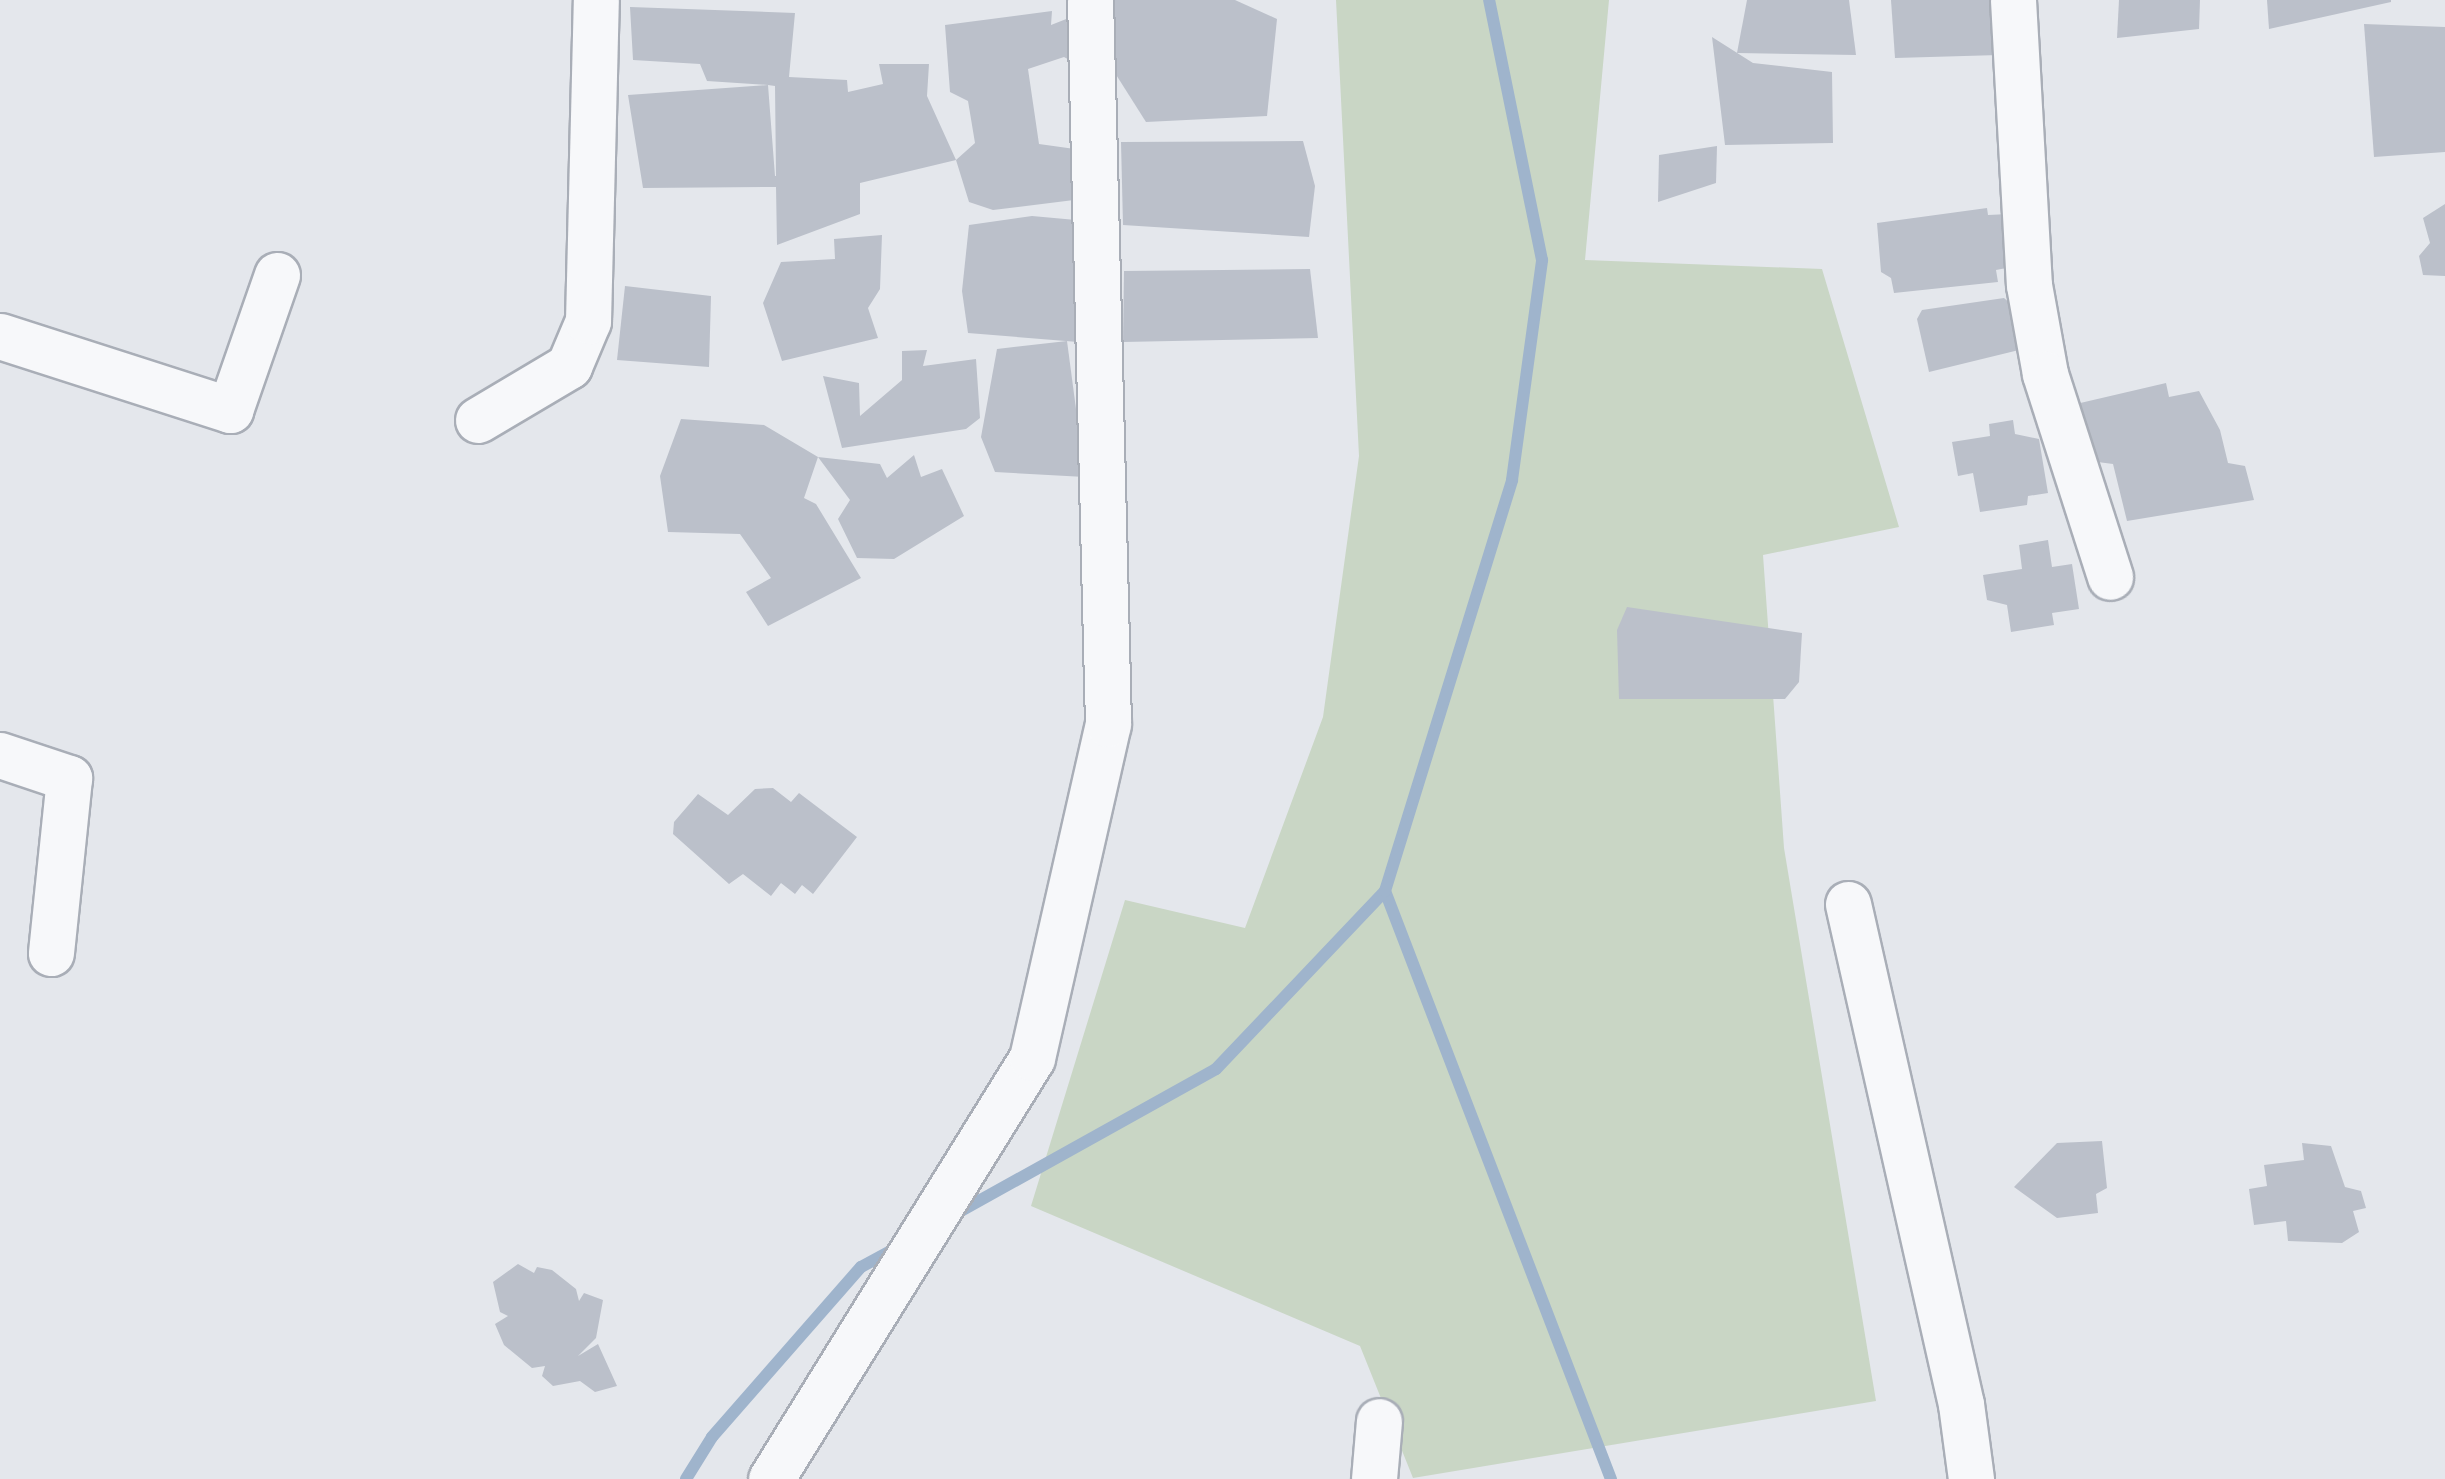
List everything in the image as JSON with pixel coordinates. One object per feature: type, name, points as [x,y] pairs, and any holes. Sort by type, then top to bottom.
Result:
[{"type":"street","points":[[478,420],[569,366],[588,321],[596,0]]},
{"type":"street","points":[[771,1479],[1032,1058],[1104,742],[1090,0]]},
{"type":"street","points":[[2013,0],[2029,285],[2045,374],[2110,577]]},
{"type":"street","points":[[0,336],[230,410],[278,275]]},
{"type":"street","points":[[0,755],[70,778],[51,953]]},
{"type":"street","points":[[1848,904],[1962,1404],[1971,1479]]},
{"type":"street","points":[[1374,1479],[1379,1421]]},
{"type":"green space","points":[[1336,0],[1609,0],[1585,260],[1822,269],[1899,527],[1763,555],[1784,848],[1876,1401],[1413,1478],[1360,1346],[1031,1206],[1125,900],[1245,928],[1323,717],[1359,456]]},
{"type":"building","points":[[1108,0],[1235,0],[1277,19],[1267,116],[1146,122],[1108,62]]},
{"type":"building","points":[[1747,0],[1849,0],[1856,55],[1737,53]]},
{"type":"building","points":[[1891,0],[1999,0],[1999,55],[1895,58]]},
{"type":"building","points":[[2119,0],[2200,0],[2199,29],[2117,38]]},
{"type":"building","points":[[2267,0],[2391,0],[2391,2],[2269,29]]},
{"type":"building","points":[[630,7],[795,13],[789,77],[847,80],[848,92],[883,84],[879,64],[929,64],[927,96],[956,160],[860,183],[860,214],[777,245],[776,187],[643,188],[628,95],[768,85],[707,81],[700,64],[633,60]],"holes":[[[768,85],[775,86],[776,176]]]},
{"type":"building","points":[[1052,11],[1051,25],[1079,14],[1082,67],[1064,57],[1028,69],[1039,144],[1082,150],[1082,199],[993,210],[969,202],[956,160],[975,143],[968,101],[950,92],[945,25]]},
{"type":"building","points":[[2364,24],[2445,27],[2445,152],[2374,157]]},
{"type":"building","points":[[1712,37],[1753,63],[1832,72],[1833,143],[1725,145]]},
{"type":"building","points":[[1303,141],[1315,186],[1309,237],[1123,225],[1121,142]]},
{"type":"building","points":[[1717,146],[1716,183],[1658,202],[1659,155]]},
{"type":"building","points":[[2445,204],[2445,276],[2423,275],[2419,256],[2430,243],[2423,218]]},
{"type":"building","points":[[1987,208],[1988,215],[2009,214],[2022,265],[1996,270],[1998,282],[1894,293],[1891,278],[1881,272],[1877,223]]},
{"type":"building","points":[[1032,216],[1076,220],[1078,342],[968,333],[962,291],[969,225]]},
{"type":"building","points":[[882,235],[880,289],[868,308],[878,338],[782,361],[763,303],[781,262],[835,259],[834,239]]},
{"type":"building","points":[[1310,269],[1318,338],[1123,342],[1124,271]]},
{"type":"building","points":[[625,286],[711,296],[709,367],[617,360]]},
{"type":"building","points":[[2004,298],[2011,304],[2019,350],[1929,372],[1917,319],[1922,310]]},
{"type":"building","points":[[1067,341],[1085,477],[995,472],[981,437],[997,349]]},
{"type":"building","points":[[927,350],[923,366],[976,359],[980,418],[966,429],[842,448],[823,376],[859,383],[860,416],[902,380],[902,351]]},
{"type":"building","points":[[2166,383],[2169,397],[2199,391],[2220,430],[2228,463],[2245,466],[2254,500],[2127,521],[2113,464],[2090,461],[2076,404]]},
{"type":"building","points":[[681,419],[764,425],[818,457],[804,498],[816,504],[861,578],[768,626],[746,592],[771,578],[740,534],[668,532],[660,476]]},
{"type":"building","points":[[2013,420],[2015,434],[2039,439],[2048,493],[2028,496],[2027,505],[1980,512],[1973,473],[1958,476],[1952,442],[1990,436],[1989,424]]},
{"type":"building","points":[[914,455],[921,477],[942,469],[964,516],[894,559],[857,558],[838,519],[850,500],[818,457],[880,464],[887,478]]},
{"type":"building","points":[[2048,540],[2052,567],[2072,564],[2079,609],[2052,613],[2054,625],[2011,632],[2007,605],[1987,600],[1983,575],[2022,569],[2019,545]]},
{"type":"building","points":[[1627,607],[1802,633],[1799,682],[1785,699],[1619,699],[1617,630]]},
{"type":"building","points":[[773,788],[791,802],[799,793],[857,837],[813,894],[802,885],[795,894],[781,883],[771,896],[743,874],[729,884],[673,834],[674,822],[698,794],[728,815],[755,789]]},
{"type":"building","points":[[2102,1141],[2107,1188],[2096,1194],[2098,1213],[2057,1218],[2014,1187],[2057,1143]]},
{"type":"building","points":[[2302,1143],[2331,1146],[2345,1187],[2361,1191],[2366,1208],[2353,1211],[2359,1232],[2342,1243],[2288,1241],[2286,1221],[2254,1225],[2249,1189],[2267,1186],[2264,1165],[2304,1160]]},
{"type":"building","points":[[518,1264],[534,1273],[537,1267],[552,1270],[576,1289],[579,1301],[584,1293],[603,1300],[596,1338],[578,1356],[598,1344],[617,1386],[595,1392],[580,1381],[553,1386],[542,1376],[545,1366],[532,1368],[504,1345],[495,1324],[508,1316],[500,1312],[493,1282]]},
{"type":"waterway","points":[[950,1217],[1216,1069],[1385,891],[1512,480],[1542,260],[1489,0]]},
{"type":"waterway","points":[[1385,891],[1611,1479]]},
{"type":"waterway","points":[[686,1479],[712,1437],[861,1267],[898,1247]]}]
